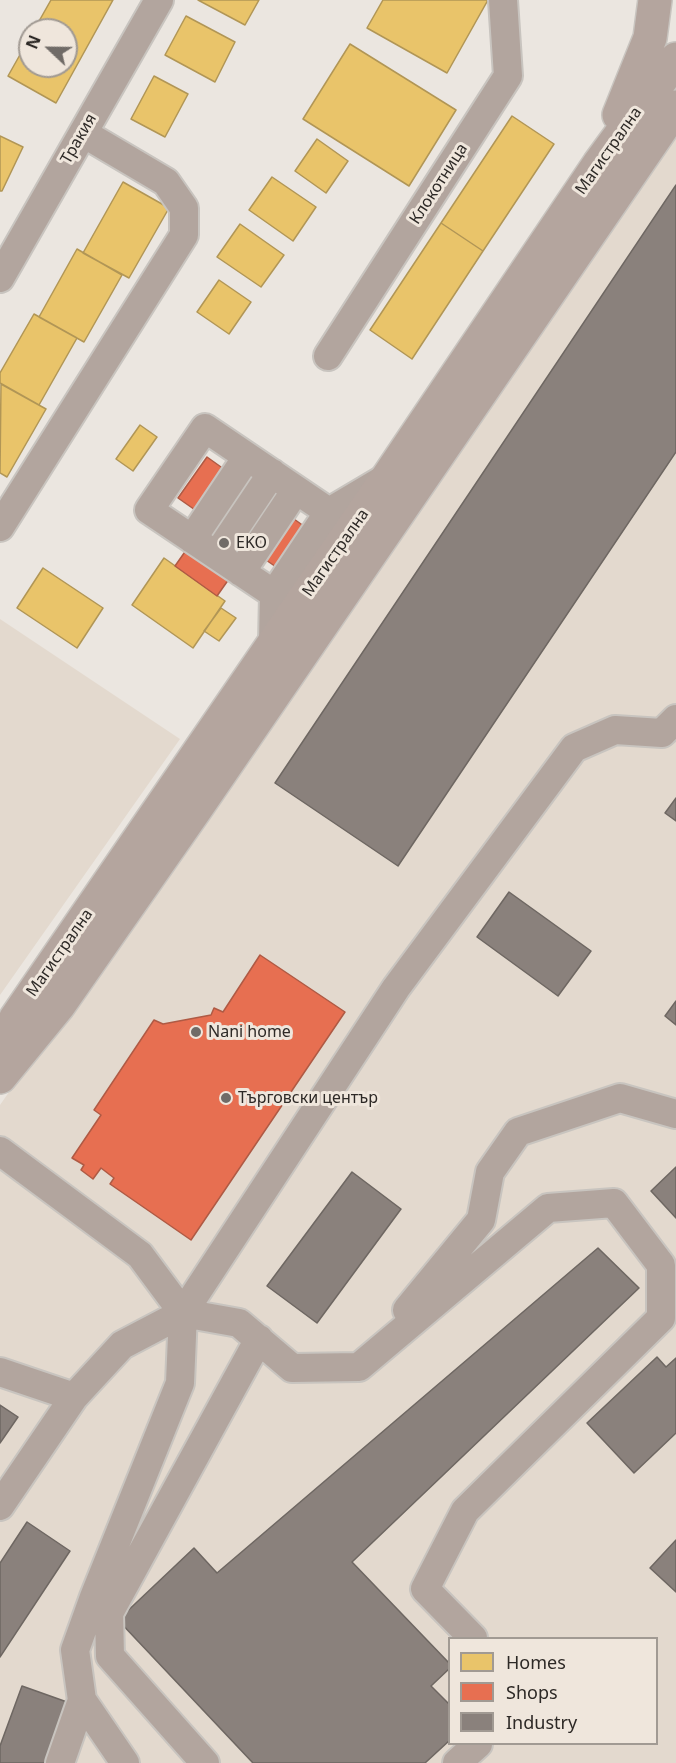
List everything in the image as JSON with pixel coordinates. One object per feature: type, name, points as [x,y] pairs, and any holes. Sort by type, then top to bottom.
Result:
[{"type":"main road","points":[[599,164],[650,38],[655,0]]},
{"type":"main road","name":"Магистрална","points":[[0,1050],[16,1018],[388,477],[599,164],[676,59]]},
{"type":"main road","name":"Магистрална","points":[[0,1077],[59,1005],[195,810],[676,107]]},
{"type":"street","name":"Тракия","points":[[0,278],[159,0]]},
{"type":"street","name":"Клокотница","points":[[328,356],[508,76],[503,0]]},
{"type":"street","points":[[0,527],[184,235],[184,208],[166,182],[82,133]]},
{"type":"street","points":[[274,594],[149,510],[205,428],[329,512]]},
{"type":"street","points":[[192,539],[247,457]]},
{"type":"street","points":[[217,555],[272,473]]},
{"type":"street","points":[[273,643],[274,594],[329,512],[388,477]]},
{"type":"street","points":[[241,572],[296,490]]},
{"type":"street","points":[[0,1506],[74,1397],[122,1346],[183,1313],[396,988],[574,748],[615,730],[662,733],[676,719]]},
{"type":"street","points":[[359,1367],[481,1220],[490,1172],[518,1132],[620,1098],[676,1114]]},
{"type":"street","points":[[0,1151],[140,1255],[183,1313],[180,1383],[75,1650],[82,1700],[125,1763]]},
{"type":"street","points":[[183,1313],[238,1323],[292,1368],[359,1367],[548,1208],[614,1203],[669,1273],[661,1318],[465,1510],[425,1590],[472,1637]]},
{"type":"street","points":[[205,1763],[110,1656],[109,1613],[260,1339]]},
{"type":"street","points":[[0,1372],[74,1397]]},
{"type":"street","points":[[60,1763],[82,1700]]},
{"type":"street","points":[[457,1763],[476,1745]]},
{"type":"shaded area","points":[[676,135],[676,1763],[0,1763],[0,1105]]},
{"type":"shaded area","points":[[0,619],[180,739],[0,995]]},
{"type":"building: Homes","points":[[51,0],[113,0],[78,63],[78,18],[41,18]]},
{"type":"building: Homes","points":[[198,0],[259,0],[245,25]]},
{"type":"building: Homes","points":[[383,0],[488,0],[447,73],[367,28]]},
{"type":"building: Homes","points":[[186,16],[235,42],[215,82],[165,55]]},
{"type":"building: Homes","points":[[350,44],[456,110],[409,186],[303,119]]},
{"type":"building: Homes","points":[[18,58],[18,78],[70,78],[56,103],[8,76]]},
{"type":"building: Homes","points":[[154,76],[188,94],[165,137],[131,119]]},
{"type":"building: Homes","points":[[512,116],[554,144],[483,251],[441,223]]},
{"type":"building: Homes","points":[[0,136],[23,147],[2,191],[0,191]]},
{"type":"building: Homes","points":[[317,139],[348,161],[326,193],[295,171]]},
{"type":"building: Homes","points":[[272,177],[316,207],[293,241],[249,210]]},
{"type":"building: Homes","points":[[123,182],[169,208],[129,278],[83,253]]},
{"type":"building: Homes","points":[[441,223],[483,251],[412,359],[370,330]]},
{"type":"building: Homes","points":[[240,224],[284,255],[261,287],[217,257]]},
{"type":"building: Homes","points":[[77,249],[122,275],[84,342],[39,317]]},
{"type":"building: Homes","points":[[219,280],[251,302],[229,334],[197,312]]},
{"type":"building: Homes","points":[[34,314],[77,338],[39,405],[0,383],[0,373]]},
{"type":"building: Homes","points":[[1,384],[46,409],[7,477],[0,473]]},
{"type":"building: Homes","points":[[140,425],[157,437],[133,471],[116,459]]},
{"type":"building: Homes","points":[[164,558],[225,601],[193,648],[132,605]]},
{"type":"building: Homes","points":[[43,568],[103,608],[77,648],[17,608]]},
{"type":"building: Homes","points":[[221,608],[236,618],[219,641],[204,631]]},
{"type":"building: Shops","points":[[207,457],[308,529],[279,569],[250,549],[217,596],[175,566],[208,519],[178,498]]},
{"type":"building: Shops","points":[[260,955],[345,1012],[191,1240],[110,1184],[114,1178],[101,1168],[93,1179],[81,1170],[84,1165],[72,1158],[101,1115],[94,1110],[154,1020],[163,1024],[211,1015],[214,1008],[223,1012]]},
{"type":"building: Industry","points":[[676,185],[676,452],[398,866],[275,783]]},
{"type":"building: Industry","points":[[676,798],[676,821],[665,813]]},
{"type":"building: Industry","points":[[509,892],[591,951],[558,996],[477,937]]},
{"type":"building: Industry","points":[[676,1001],[676,1025],[665,1016]]},
{"type":"building: Industry","points":[[676,1167],[676,1218],[651,1191]]},
{"type":"building: Industry","points":[[352,1172],[401,1209],[317,1323],[267,1286]]},
{"type":"building: Industry","points":[[598,1248],[639,1288],[352,1562],[448,1662],[448,1670],[431,1686],[448,1703],[448,1742],[425,1763],[253,1763],[118,1620],[194,1548],[217,1573]]},
{"type":"building: Industry","points":[[657,1357],[666,1367],[676,1358],[676,1433],[634,1473],[587,1423]]},
{"type":"building: Industry","points":[[0,1405],[18,1417],[0,1443]]},
{"type":"building: Industry","points":[[27,1522],[70,1551],[0,1657],[0,1563]]},
{"type":"building: Industry","points":[[676,1540],[676,1592],[650,1568]]},
{"type":"building: Industry","points":[[22,1686],[67,1702],[45,1763],[0,1763],[0,1746]]},
{"type":"place","name":"EKO","points":[[224,543]]},
{"type":"place","name":"Nani home","points":[[196,1032]]},
{"type":"place","name":"Търговски център","points":[[226,1098]]}]
